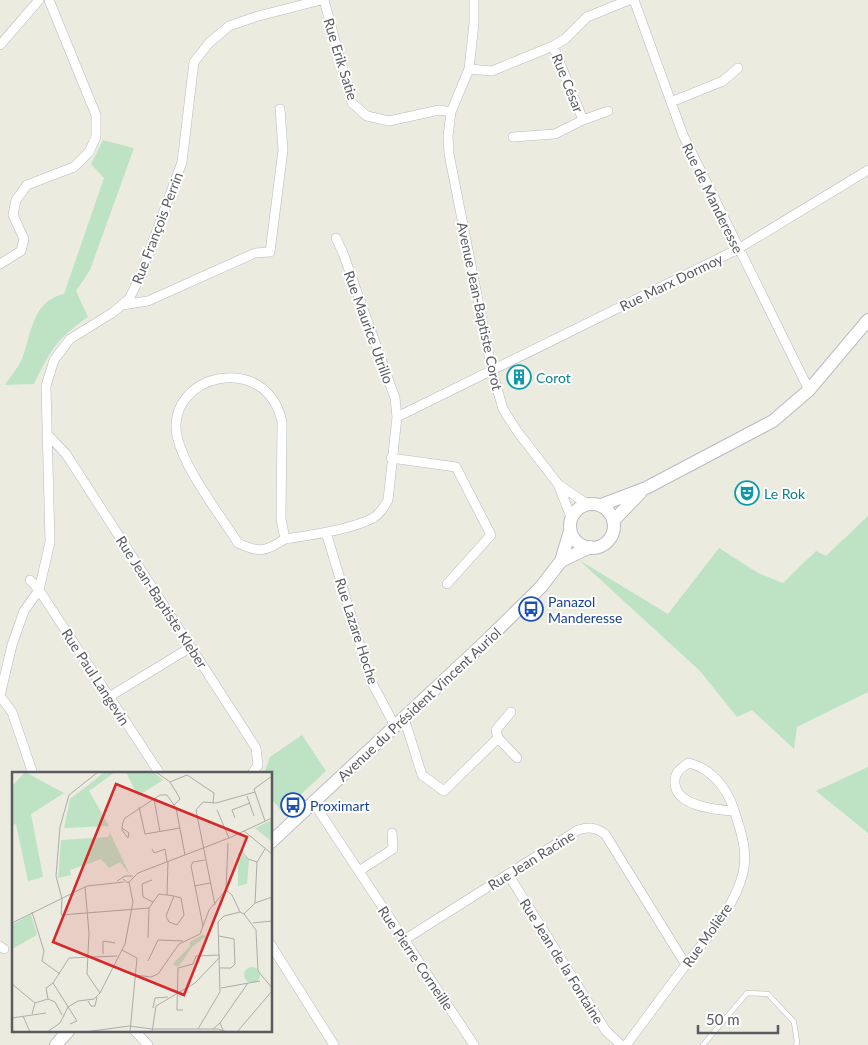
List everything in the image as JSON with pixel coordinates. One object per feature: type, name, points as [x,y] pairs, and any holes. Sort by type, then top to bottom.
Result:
[{"type":"street","points":[[0,45],[39,0]]},
{"type":"street","points":[[0,264],[20,251],[24,240],[13,215],[16,200],[27,185],[74,167],[89,152],[96,137],[96,114],[49,0]]},
{"type":"street","name":"Rue Erik Satie","points":[[322,0],[352,103],[367,116],[390,121],[439,110],[451,112]]},
{"type":"street","name":"Rue François Perrin","points":[[39,590],[50,542],[46,386],[54,360],[70,339],[129,300],[140,277],[182,162],[194,62],[209,43],[229,26],[255,17],[322,0]]},
{"type":"street","name":"Avenue Jean-Baptiste Corot","points":[[474,0],[474,23],[468,70],[451,112],[448,154],[492,370],[503,409],[517,431],[558,484],[571,517]]},
{"type":"street","points":[[468,70],[492,70],[553,46],[565,39],[587,17],[629,0]]},
{"type":"street","name":"Rue de Manderesse","points":[[634,0],[670,102],[699,172],[809,390]]},
{"type":"street","name":"Rue César","points":[[553,46],[583,120]]},
{"type":"street","points":[[670,102],[723,81],[738,68]]},
{"type":"street","points":[[122,305],[148,301],[255,254],[270,252],[283,150],[280,108]]},
{"type":"street","name":"Rue César","points":[[513,137],[555,134],[583,120],[608,111]]},
{"type":"street","name":"Rue Marx Dormoy","points":[[397,417],[738,249],[868,170]]},
{"type":"street","name":"Rue Maurice Utrillo","points":[[285,539],[281,519],[282,422],[279,408],[254,382],[238,378],[215,378],[200,385],[185,400],[178,417],[177,434],[182,455],[238,543],[253,550],[270,550],[285,539],[326,532],[372,518],[381,512],[388,500],[391,458],[397,417],[395,398],[336,238]]},
{"type":"street","points":[[601,505],[606,509],[613,521],[612,534],[607,542],[590,547],[577,542],[570,531],[571,517],[575,511],[587,504],[601,505],[646,488],[774,421],[809,390],[868,320]]},
{"type":"street","name":"Rue Jean-Baptiste Kleber","points":[[48,436],[66,454],[256,748],[258,765],[253,772]]},
{"type":"street","points":[[391,458],[456,467],[491,535],[447,584]]},
{"type":"street","name":"Avenue Jean-Baptiste Corot","points":[[558,484],[587,504]]},
{"type":"street","points":[[613,521],[646,488]]},
{"type":"street","name":"Avenue du Président Vincent Auriol","points":[[272,841],[527,601],[561,561],[570,531]]},
{"type":"street","name":"Rue Lazare Hoche","points":[[326,532],[370,679],[400,722],[422,776],[444,790],[498,738]]},
{"type":"street","name":"Avenue du Président Vincent Auriol","points":[[561,561],[590,547]]},
{"type":"street","name":"Rue Paul Langevin","points":[[30,580],[39,590],[159,772]]},
{"type":"street","points":[[32,772],[12,712],[0,696],[12,645],[24,610],[39,590]]},
{"type":"street","points":[[109,697],[191,647]]},
{"type":"street","points":[[511,712],[496,730],[498,738],[518,758]]},
{"type":"street","name":"Rue Molière","points":[[626,1045],[728,908],[743,872],[745,842],[731,800],[719,782],[700,766],[689,763],[680,768],[675,778],[676,789],[682,798],[714,810],[734,811]]},
{"type":"street","name":"Rue Pierre Corneille","points":[[313,802],[474,1045]]},
{"type":"street","name":"Rue Jean Racine","points":[[404,940],[578,830],[589,827],[598,828],[605,834],[686,964]]},
{"type":"street","points":[[359,871],[393,849],[392,833]]},
{"type":"street","name":"Rue Jean de la Fontaine","points":[[508,874],[606,1030],[621,1045]]},
{"type":"street","points":[[272,947],[334,1045]]},
{"type":"street","points":[[56,1045],[67,1032]]},
{"type":"street","points":[[136,1032],[148,1045]]},
{"type":"lane","points":[[703,1045],[747,993],[768,994],[794,1022],[798,1042],[796,1045]]},
{"type":"green space","points":[[103,140],[134,148],[90,270],[76,291],[88,317],[55,346],[34,384],[5,385],[22,359],[31,329],[39,311],[45,303],[64,294],[104,178],[91,164]]},
{"type":"green space","points":[[868,516],[868,692],[797,727],[794,749],[752,710],[737,717],[700,671],[579,560],[668,614],[719,548],[758,573],[783,583],[816,551],[826,556]]},
{"type":"green space","points":[[302,735],[326,771],[282,812],[272,799],[272,772],[265,772],[270,757]]},
{"type":"green space","points":[[868,767],[868,833],[816,791]]},
{"type":"place","name":"Corot","points":[[519,377]]},
{"type":"place","name":"Le Rok","points":[[747,493]]},
{"type":"place","name":"Panazol Manderesse","points":[[531,609]]},
{"type":"place","name":"Proximart","points":[[293,805]]}]
